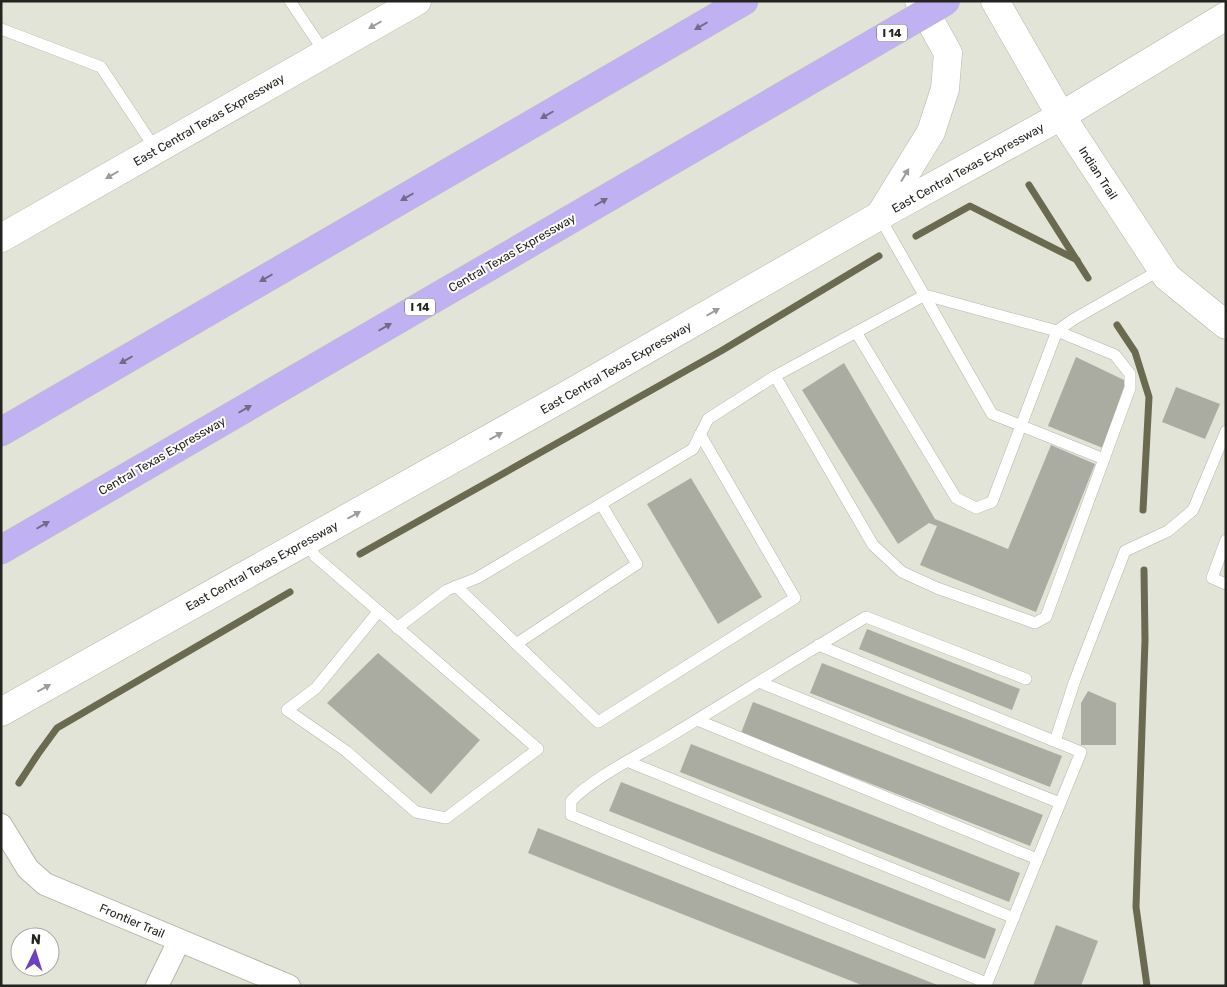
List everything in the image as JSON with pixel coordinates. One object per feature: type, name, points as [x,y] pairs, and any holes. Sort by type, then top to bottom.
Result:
[{"type":"highway","points":[[1,432],[744,1]]},
{"type":"highway","name":"Central Texas Expressway","points":[[1,550],[946,1]]},
{"type":"main road","name":"East Central Texas Expressway","points":[[1,238],[417,1]]},
{"type":"main road","points":[[880,216],[931,132],[945,89],[948,53],[919,1]]},
{"type":"main road","name":"Indian Trail","points":[[995,1],[1061,116],[1162,269],[1168,277],[1226,325]]},
{"type":"main road","name":"East Central Texas Expressway","points":[[1,712],[568,396],[880,216],[1061,116],[1226,16]]},
{"type":"street","name":"Frontier Trail","points":[[1,825],[28,869],[44,884],[289,986]]},
{"type":"street","points":[[157,986],[179,941]]},
{"type":"lane","points":[[290,1],[325,53]]},
{"type":"lane","points":[[1,29],[101,67],[156,150]]},
{"type":"lane","points":[[880,216],[992,414],[1104,459]]},
{"type":"lane","points":[[856,332],[956,498],[976,508],[992,502],[1057,330],[1162,269]]},
{"type":"lane","points":[[397,628],[447,590],[477,578],[693,449],[708,419],[775,376],[925,295],[1057,330],[1115,355],[1130,374],[1130,388],[1046,617],[1035,623],[937,588],[902,572],[873,545],[775,376]]},
{"type":"lane","points":[[1055,741],[1075,680],[1124,551],[1168,531],[1193,510],[1226,431]]},
{"type":"lane","points":[[456,586],[598,722],[795,598],[700,434]]},
{"type":"lane","points":[[516,644],[637,564],[601,504]]},
{"type":"lane","points":[[307,540],[315,556],[538,749],[446,818],[416,812],[346,751],[287,710],[316,688],[378,612]]},
{"type":"lane","points":[[1226,540],[1212,578],[1226,584]]},
{"type":"lane","points":[[818,646],[1081,752],[987,983],[571,815],[571,801],[582,791],[628,762],[818,646],[866,617],[1026,679]]},
{"type":"lane","points":[[759,682],[1060,803]]},
{"type":"lane","points":[[697,720],[1037,859]]},
{"type":"lane","points":[[628,762],[1014,918]]},
{"type":"building","points":[[1076,357],[1126,381],[1103,448],[1048,426]]},
{"type":"building","points":[[844,363],[935,519],[1008,549],[1051,445],[1095,464],[1036,612],[920,565],[937,526],[929,523],[898,544],[802,390]]},
{"type":"building","points":[[1176,387],[1220,404],[1205,439],[1162,422]]},
{"type":"building","points":[[691,478],[762,597],[718,624],[647,504]]},
{"type":"building","points":[[867,629],[1020,689],[1012,710],[859,649]]},
{"type":"building","points":[[378,653],[480,740],[431,794],[327,703]]},
{"type":"building","points":[[822,663],[1062,756],[1050,787],[810,693]]},
{"type":"building","points":[[1088,691],[1116,703],[1116,745],[1081,745],[1081,703]]},
{"type":"building","points":[[753,702],[1043,815],[1030,846],[741,733]]},
{"type":"building","points":[[691,744],[1020,873],[1009,902],[680,772]]},
{"type":"building","points":[[621,782],[996,929],[985,959],[609,811]]},
{"type":"building","points":[[538,828],[940,986],[864,986],[528,853]]},
{"type":"building","points":[[1056,925],[1098,941],[1081,986],[1033,986]]},
{"type":"waterway","points":[[1029,185],[1088,278]]},
{"type":"waterway","points":[[916,236],[970,206],[1077,260]]},
{"type":"waterway","points":[[360,554],[721,351],[879,256]]},
{"type":"waterway","points":[[1117,325],[1135,352],[1149,397],[1143,510]]},
{"type":"waterway","points":[[1144,570],[1145,640],[1136,907],[1147,986]]},
{"type":"waterway","points":[[19,783],[57,728],[290,592]]}]
